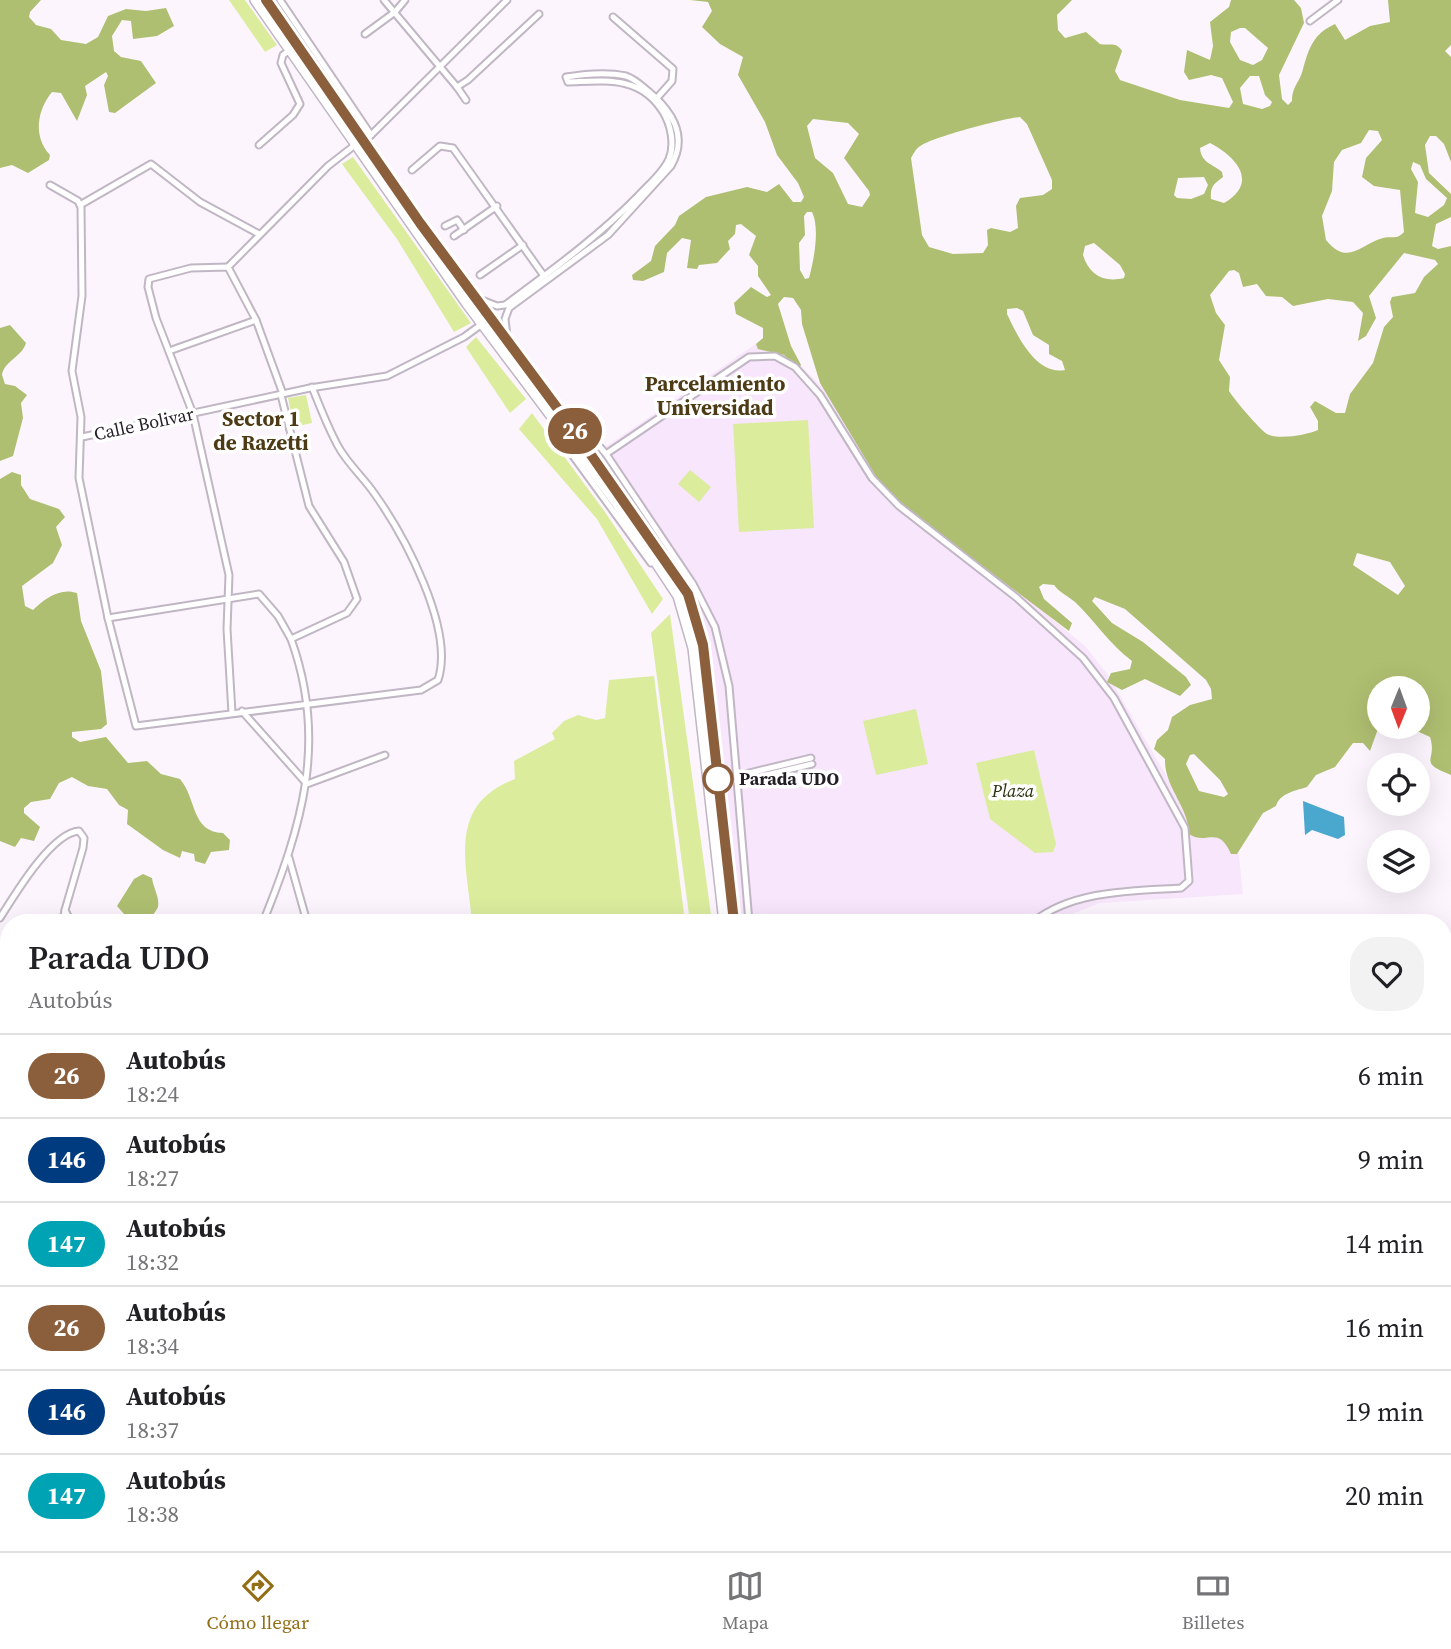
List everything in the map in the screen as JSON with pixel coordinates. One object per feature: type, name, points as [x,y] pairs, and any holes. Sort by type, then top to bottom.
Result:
[{"type":"highway","points":[[255,0],[290,50],[363,141],[482,324],[553,411],[680,581],[694,607],[705,661],[733,914]]},
{"type":"highway","points":[[266,0],[664,571],[685,616],[699,691],[723,914]]},
{"type":"street","points":[[280,0],[363,141]]},
{"type":"street","points":[[384,0],[466,100]]},
{"type":"street","points":[[365,34],[396,12],[405,0]]},
{"type":"street","points":[[494,0],[500,8]]},
{"type":"street","points":[[232,713],[229,575],[193,414],[156,318],[148,287],[149,279],[191,268],[228,267],[328,166],[363,141],[507,0]]},
{"type":"street","points":[[1310,21],[1338,0]]},
{"type":"street","points":[[457,87],[539,15]]},
{"type":"street","points":[[613,17],[673,69],[672,81],[657,98]]},
{"type":"street","points":[[259,145],[293,116],[300,104],[281,63],[281,57],[290,50]]},
{"type":"street","points":[[473,296],[501,306],[609,227],[660,172],[671,151],[671,134],[664,114],[635,85],[613,80],[568,82],[566,78],[623,76],[636,80],[670,111],[675,123],[677,152],[671,166],[608,235],[509,308],[505,319],[509,345]]},
{"type":"street","points":[[412,170],[440,146],[450,145],[497,206],[544,276]]},
{"type":"street","points":[[80,205],[130,173],[150,164],[200,202],[259,234]]},
{"type":"street","points":[[50,185],[80,205]]},
{"type":"street","points":[[80,205],[82,296],[72,371],[80,404],[82,437],[79,478],[108,618],[136,726],[421,690],[438,680],[444,662],[435,618],[411,554],[375,493],[338,448],[312,387]]},
{"type":"street","points":[[454,236],[497,206]]},
{"type":"street","points":[[445,226],[457,220],[464,230]]},
{"type":"street","points":[[480,275],[523,245]]},
{"type":"street","points":[[228,267],[256,320],[282,394],[309,506],[344,562],[358,599],[347,613],[290,639]]},
{"type":"street","points":[[169,351],[256,320]]},
{"type":"street","name":"Calle Bolivar","points":[[82,437],[312,387],[387,376],[426,353],[464,337],[482,324]]},
{"type":"street","points":[[606,454],[749,357],[775,356],[795,367],[820,395],[872,478],[899,506],[1017,598],[1083,658],[1114,698],[1185,828],[1189,881],[1181,888],[1101,894],[1045,914]]},
{"type":"street","points":[[553,411],[579,423],[606,454],[693,584],[715,627],[729,686],[748,914]]},
{"type":"street","points":[[553,411],[557,434],[621,507],[685,616]]},
{"type":"street","points":[[621,507],[636,496]]},
{"type":"street","points":[[108,618],[228,597],[262,596],[290,639],[302,671],[309,703],[307,784],[289,858],[266,914]]},
{"type":"street","points":[[242,712],[307,784]]},
{"type":"street","points":[[307,784],[386,755]]},
{"type":"street","points":[[737,779],[811,761]]},
{"type":"street","points":[[3,914],[36,866],[71,832],[79,831],[84,838],[83,848],[64,914]]},
{"type":"street","points":[[289,858],[305,914]]},
{"type":"street","points":[[65,910],[67,914]]},
{"type":"shaded area","points":[[776,330],[797,362],[827,392],[876,473],[1085,646],[1108,675],[1197,829],[1236,829],[1243,894],[1100,903],[1072,914],[738,914],[710,665],[696,601],[681,573],[597,453]]},
{"type":"green space","points":[[0,0],[41,0],[29,17],[36,25],[51,29],[61,40],[86,44],[98,37],[108,16],[126,9],[146,11],[166,8],[174,26],[157,36],[133,39],[131,21],[122,20],[112,36],[114,51],[121,57],[141,61],[156,83],[115,113],[109,112],[104,85],[108,76],[106,72],[85,86],[87,95],[77,121],[61,93],[52,92],[43,107],[39,124],[41,140],[50,155],[49,160],[28,173],[12,165],[0,168]]},
{"type":"green space","points":[[229,0],[245,0],[277,45],[265,52]]},
{"type":"green space","points":[[690,0],[1072,0],[1057,15],[1058,30],[1065,38],[1086,32],[1100,44],[1117,46],[1122,51],[1115,71],[1120,80],[1180,100],[1229,108],[1233,102],[1222,78],[1211,75],[1189,80],[1184,72],[1187,50],[1210,60],[1213,46],[1210,22],[1229,7],[1231,0],[1294,0],[1301,8],[1304,23],[1279,75],[1282,99],[1288,105],[1292,101],[1310,48],[1317,37],[1328,28],[1335,24],[1345,40],[1370,26],[1390,22],[1388,0],[1451,0],[1451,45],[1445,51],[1451,57],[1451,162],[1444,144],[1436,136],[1430,136],[1425,145],[1429,173],[1451,194],[1451,217],[1436,224],[1432,246],[1438,249],[1451,246],[1451,775],[1434,767],[1430,760],[1430,676],[1367,676],[1367,739],[1374,739],[1370,751],[1363,743],[1353,743],[1335,767],[1316,775],[1307,787],[1284,795],[1276,806],[1263,813],[1237,854],[1231,854],[1226,845],[1217,838],[1201,838],[1189,834],[1185,815],[1168,779],[1165,759],[1154,749],[1157,740],[1168,730],[1172,717],[1190,705],[1212,699],[1206,680],[1125,609],[1095,597],[1092,601],[1112,623],[1143,642],[1186,677],[1191,685],[1180,696],[1145,679],[1122,690],[1107,682],[1111,673],[1130,669],[1132,661],[1116,648],[1075,602],[1054,585],[1043,584],[1039,587],[1044,599],[1072,623],[1069,631],[906,509],[880,483],[820,383],[802,324],[801,310],[793,298],[784,297],[778,304],[791,346],[801,365],[798,369],[784,355],[758,349],[756,344],[763,338],[763,328],[736,314],[734,303],[751,287],[767,297],[771,295],[758,276],[758,266],[749,255],[756,236],[741,224],[736,225],[735,234],[728,241],[730,249],[717,263],[699,265],[697,269],[687,268],[691,240],[682,238],[667,253],[664,272],[643,281],[633,280],[632,275],[651,261],[655,246],[675,225],[679,216],[706,197],[747,187],[767,192],[779,184],[793,202],[801,202],[804,197],[798,183],[777,155],[765,122],[738,75],[743,57],[720,44],[702,27],[712,11],[708,2]],"holes":[[[1245,28],[1268,48],[1262,60],[1253,65],[1240,60],[1230,42],[1231,32]],[[1250,76],[1259,76],[1265,95],[1272,102],[1270,106],[1262,109],[1243,104],[1240,88]],[[1020,117],[1027,124],[1052,180],[1052,189],[1043,195],[1020,198],[1016,206],[1018,228],[1010,232],[991,228],[987,230],[988,245],[983,253],[953,254],[929,247],[922,235],[911,158],[918,148],[929,142]],[[813,119],[848,123],[859,134],[844,158],[869,191],[870,195],[862,207],[848,204],[833,173],[815,158],[807,126]],[[1369,130],[1378,131],[1382,140],[1366,158],[1362,177],[1374,186],[1400,190],[1404,232],[1397,237],[1383,238],[1348,253],[1334,248],[1326,240],[1322,216],[1332,191],[1334,162],[1342,150],[1361,143]],[[1210,143],[1229,155],[1240,171],[1240,187],[1235,195],[1224,203],[1211,199],[1212,188],[1223,177],[1222,172],[1208,163],[1200,148]],[[1413,162],[1420,165],[1426,179],[1447,198],[1444,205],[1428,217],[1415,213],[1418,182],[1411,169]],[[1204,177],[1208,185],[1204,194],[1191,199],[1177,198],[1174,195],[1178,178]],[[807,212],[812,212],[816,227],[815,244],[809,278],[805,279],[800,270],[799,243],[805,235],[804,216]],[[1094,243],[1120,265],[1125,274],[1124,278],[1098,276],[1089,268],[1083,255],[1085,246]],[[1404,253],[1435,260],[1438,264],[1424,277],[1415,293],[1392,297],[1390,302],[1393,317],[1384,327],[1373,363],[1350,394],[1345,413],[1336,413],[1315,401],[1310,407],[1318,421],[1318,430],[1278,437],[1267,434],[1259,427],[1229,391],[1230,377],[1219,360],[1225,325],[1216,313],[1210,295],[1229,271],[1234,270],[1239,273],[1243,287],[1257,284],[1266,296],[1282,297],[1293,306],[1328,299],[1353,302],[1363,313],[1358,341],[1366,336],[1376,318],[1369,296]],[[1017,308],[1023,311],[1033,335],[1049,345],[1049,354],[1062,361],[1065,370],[1045,367],[1037,360],[1022,343],[1007,309]],[[1357,553],[1390,562],[1405,586],[1398,595],[1353,565]],[[1194,754],[1220,780],[1228,794],[1224,797],[1199,791],[1186,764],[1190,755]]]},
{"type":"green space","points":[[353,157],[471,323],[454,332],[397,239],[342,164]]},
{"type":"green space","points":[[10,325],[26,343],[3,370],[2,375],[5,384],[15,386],[27,395],[21,403],[23,418],[13,456],[0,461],[0,328]]},
{"type":"green space","points":[[476,337],[526,399],[510,413],[466,347]]},
{"type":"green space","points":[[306,395],[312,423],[294,427],[288,398]]},
{"type":"green space","points":[[532,413],[605,512],[663,599],[652,614],[597,519],[519,429]]},
{"type":"green space","points":[[808,420],[814,528],[739,532],[733,424]]},
{"type":"green space","points":[[690,470],[711,487],[699,502],[678,484]]},
{"type":"green space","points":[[12,472],[21,475],[21,485],[30,499],[59,509],[65,517],[56,527],[62,545],[53,563],[22,586],[25,606],[33,610],[47,598],[59,593],[77,593],[81,621],[101,671],[107,724],[101,729],[72,732],[72,737],[80,742],[106,737],[128,763],[147,761],[161,774],[180,779],[200,821],[205,827],[223,833],[230,840],[229,850],[211,852],[205,864],[195,861],[194,854],[182,851],[180,858],[163,850],[127,824],[128,810],[119,805],[107,789],[88,786],[72,777],[59,783],[50,799],[31,802],[24,808],[24,813],[40,827],[34,841],[21,838],[15,847],[0,841],[0,479]]},
{"type":"green space","points":[[670,614],[711,914],[689,914],[651,633]]},
{"type":"green space","points":[[654,676],[684,914],[471,914],[465,858],[466,838],[470,820],[478,804],[493,790],[515,779],[514,761],[555,739],[552,733],[564,721],[578,715],[596,720],[605,718],[609,680]]},
{"type":"green space","points":[[916,709],[928,764],[876,775],[863,721]]},
{"type":"green space","name":"Plaza","points":[[1034,750],[1056,844],[1053,852],[1035,853],[990,819],[976,763]]},
{"type":"green space","points":[[143,874],[152,878],[158,900],[158,907],[154,914],[124,914],[117,906],[134,879]]},
{"type":"water","points":[[1303,801],[1344,817],[1345,835],[1338,839],[1312,830],[1305,835]]},
{"type":"bus line","name":"26","points":[[266,0],[420,223],[575,432],[688,594],[703,645],[733,914]]},
{"type":"place","name":"Parada UDO","points":[[718,779]]},
{"type":"district","name":"Parcelamiento Universidad","points":[[715,396]]},
{"type":"district","name":"Sector 1 de Razetti","points":[[261,431]]}]
